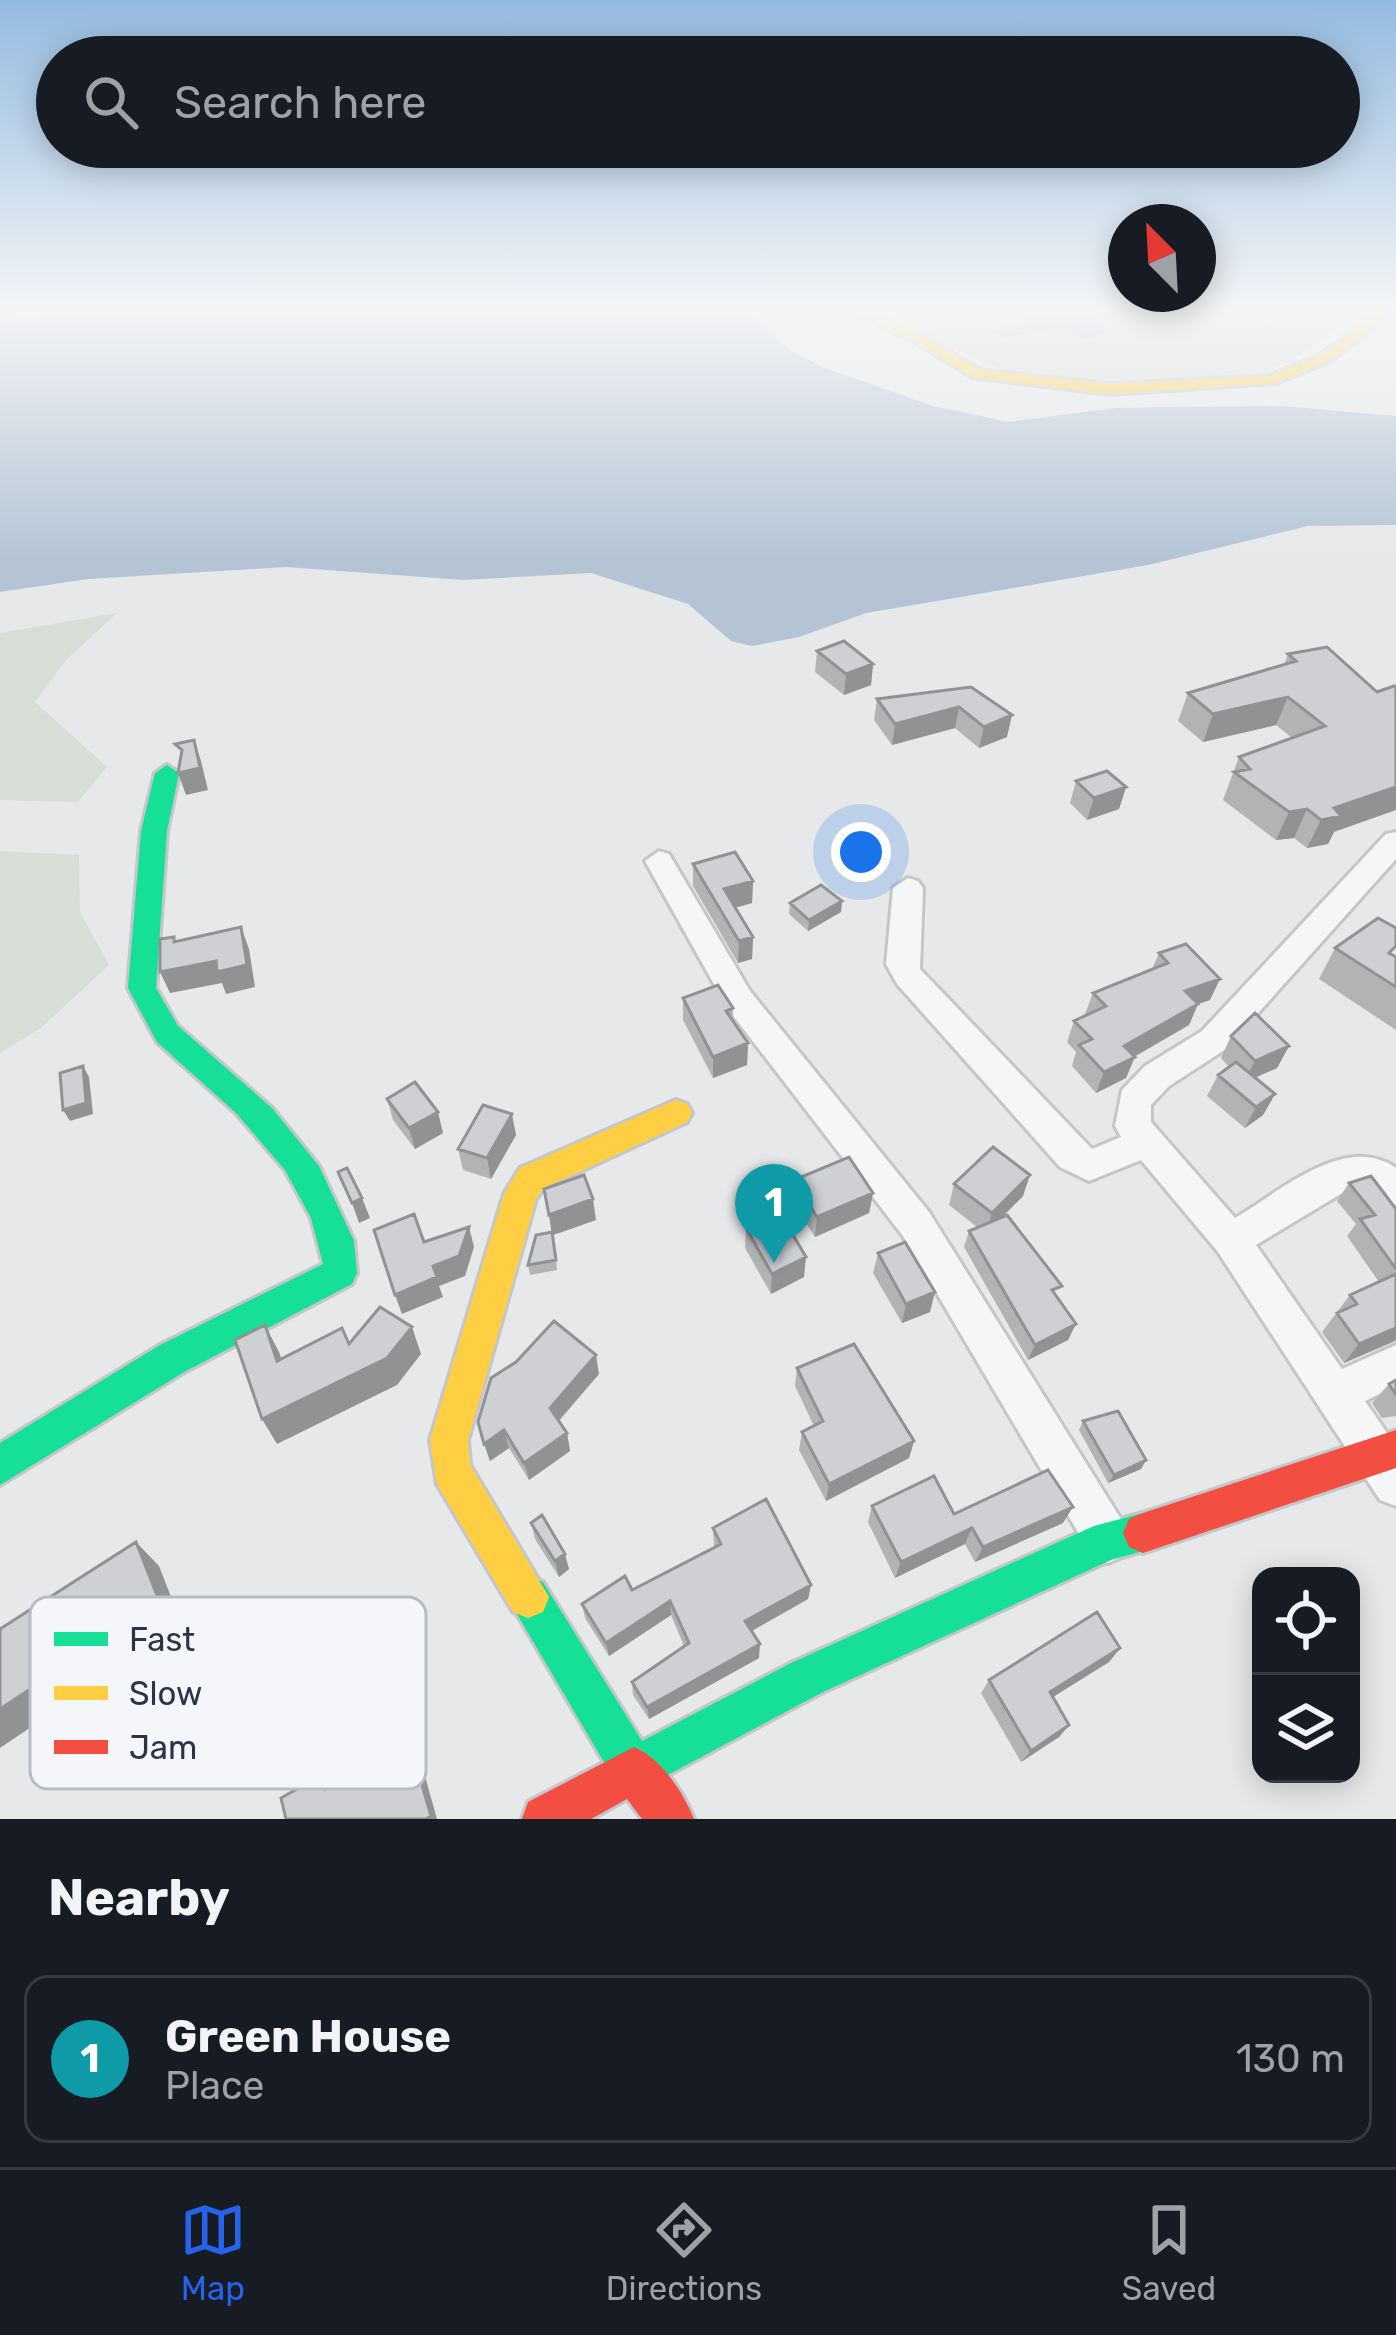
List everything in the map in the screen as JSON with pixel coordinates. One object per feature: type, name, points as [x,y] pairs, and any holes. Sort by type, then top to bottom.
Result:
[{"type":"street","points":[[0,1465],[173,1358],[340,1273],[344,1254],[304,1167],[218,1077],[158,1031],[148,1012],[142,988],[154,830],[167,773]]},
{"type":"street","points":[[1396,841],[1214,1040],[1157,1076],[1134,1100],[1133,1126],[1231,1240],[1339,1392],[1387,1450],[1396,1484]]},
{"type":"street","points":[[659,861],[740,1000],[916,1224],[1108,1540]]},
{"type":"street","points":[[908,889],[911,901],[902,964],[908,976],[1072,1156],[1089,1166],[1099,1165],[1144,1143]]},
{"type":"street","points":[[670,1819],[634,1770],[451,1471],[449,1440],[520,1195],[532,1178],[676,1113]]},
{"type":"street","points":[[1231,1240],[1350,1170],[1377,1174],[1396,1190]]},
{"type":"street","points":[[1339,1392],[1396,1365]]},
{"type":"street","points":[[545,1819],[806,1678],[1108,1540],[1147,1532],[1387,1450]]},
{"type":"shaded area","points":[[117,613],[65,661],[35,702],[107,767],[78,802],[0,800],[0,633]]},
{"type":"shaded area","points":[[0,851],[79,855],[80,912],[109,965],[41,1028],[0,1053]]},
{"type":"water","points":[[0,391],[890,391],[1008,422],[1116,408],[1281,406],[1396,416],[1396,525],[1308,526],[1148,565],[866,613],[799,637],[752,646],[731,641],[688,604],[591,573],[463,580],[286,567],[88,579],[0,592]]},
{"type":"building","points":[[844,641],[873,664],[846,674],[817,651]]},
{"type":"building","points":[[1327,647],[1377,692],[1396,687],[1396,787],[1334,808],[1341,816],[1321,820],[1307,809],[1289,812],[1234,772],[1250,769],[1239,757],[1325,726],[1288,697],[1213,714],[1188,693],[1296,661],[1288,654]]},
{"type":"building","points":[[971,687],[1012,715],[984,727],[959,707],[895,724],[877,699]]},
{"type":"building","points":[[194,740],[200,768],[178,773],[182,750],[175,744]]},
{"type":"building","points":[[1107,771],[1126,787],[1094,798],[1076,781]]},
{"type":"building","points":[[735,852],[753,881],[724,889],[753,937],[739,941],[693,864]]},
{"type":"building","points":[[821,885],[842,901],[809,920],[790,903]]},
{"type":"building","points":[[1378,918],[1396,928],[1396,946],[1389,953],[1396,957],[1396,987],[1335,948]]},
{"type":"building","points":[[241,927],[247,965],[217,972],[216,961],[160,972],[160,939],[174,937],[174,942]]},
{"type":"building","points":[[1186,944],[1220,979],[1185,991],[1198,1004],[1124,1046],[1135,1057],[1104,1072],[1079,1045],[1092,1039],[1074,1021],[1106,1006],[1093,993],[1168,963],[1159,953]]},
{"type":"building","points":[[718,985],[733,1008],[726,1011],[748,1043],[713,1057],[683,998]]},
{"type":"building","points":[[1255,1013],[1289,1046],[1255,1061],[1231,1036]]},
{"type":"building","points":[[1236,1062],[1275,1094],[1256,1107],[1218,1075]]},
{"type":"building","points":[[83,1066],[86,1103],[63,1110],[60,1073]]},
{"type":"building","points":[[415,1082],[438,1112],[409,1128],[387,1099]]},
{"type":"building","points":[[483,1105],[512,1114],[487,1158],[458,1149]]},
{"type":"building","points":[[993,1147],[1030,1175],[992,1213],[954,1184]]},
{"type":"building","points":[[849,1157],[873,1193],[817,1217],[794,1180]]},
{"type":"building","points":[[347,1168],[362,1198],[352,1203],[338,1172]]},
{"type":"building","points":[[584,1175],[593,1199],[549,1215],[544,1189]]},
{"type":"building","points":[[1371,1176],[1396,1209],[1396,1269],[1360,1219],[1375,1215],[1349,1183]]},
{"type":"building","points":[[780,1213],[806,1257],[772,1274],[746,1228]]},
{"type":"building","points":[[414,1214],[424,1242],[469,1227],[459,1256],[433,1266],[437,1277],[395,1295],[374,1230]]},
{"type":"building","points":[[1007,1215],[1062,1286],[1052,1290],[1076,1324],[1035,1345],[969,1231]]},
{"type":"building","points":[[552,1232],[556,1260],[528,1265],[536,1235]]},
{"type":"building","points":[[905,1242],[935,1292],[906,1304],[878,1253]]},
{"type":"building","points":[[1396,1274],[1396,1328],[1359,1344],[1337,1313],[1357,1304],[1350,1295]]},
{"type":"building","points":[[380,1307],[412,1327],[387,1358],[262,1419],[235,1340],[265,1325],[277,1361],[342,1328],[349,1344]]},
{"type":"building","points":[[554,1321],[596,1355],[550,1408],[567,1433],[524,1463],[504,1430],[484,1444],[478,1422],[491,1378],[516,1362]]},
{"type":"building","points":[[854,1344],[914,1441],[829,1484],[802,1432],[823,1421],[797,1368]]},
{"type":"building","points":[[1118,1411],[1146,1460],[1114,1475],[1083,1421]]},
{"type":"building","points":[[1048,1470],[1073,1507],[983,1547],[972,1528],[901,1562],[872,1506],[934,1476],[954,1514]]},
{"type":"building","points":[[766,1499],[811,1585],[745,1621],[760,1644],[647,1707],[632,1682],[689,1643],[670,1601],[606,1643],[582,1604],[625,1576],[632,1590],[721,1544],[713,1528]]},
{"type":"building","points":[[542,1515],[565,1554],[555,1561],[531,1523]]},
{"type":"building","points":[[136,1542],[158,1597],[50,1597]]},
{"type":"building","points":[[30,1610],[30,1689],[0,1709],[0,1629]]},
{"type":"building","points":[[1097,1612],[1120,1648],[1050,1692],[1069,1725],[1031,1751],[989,1680]]},
{"type":"building","points":[[297,1789],[423,1789],[431,1816],[286,1819],[281,1798]]},
{"type":"traffic: fast","points":[[0,1465],[173,1358],[340,1273],[339,1248],[331,1225],[297,1161],[247,1104],[167,1034],[142,988],[154,831],[167,773]]},
{"type":"traffic: fast","points":[[528,1597],[634,1770],[806,1678],[1108,1540],[1143,1533]]},
{"type":"traffic: slow","points":[[528,1597],[451,1470],[449,1440],[521,1194],[532,1178],[676,1113]]},
{"type":"traffic: jam","points":[[1143,1533],[1396,1449]]},
{"type":"traffic: jam","points":[[545,1819],[634,1770],[671,1819]]},
{"type":"place","name":"Green House","points":[[774,1263]]}]
